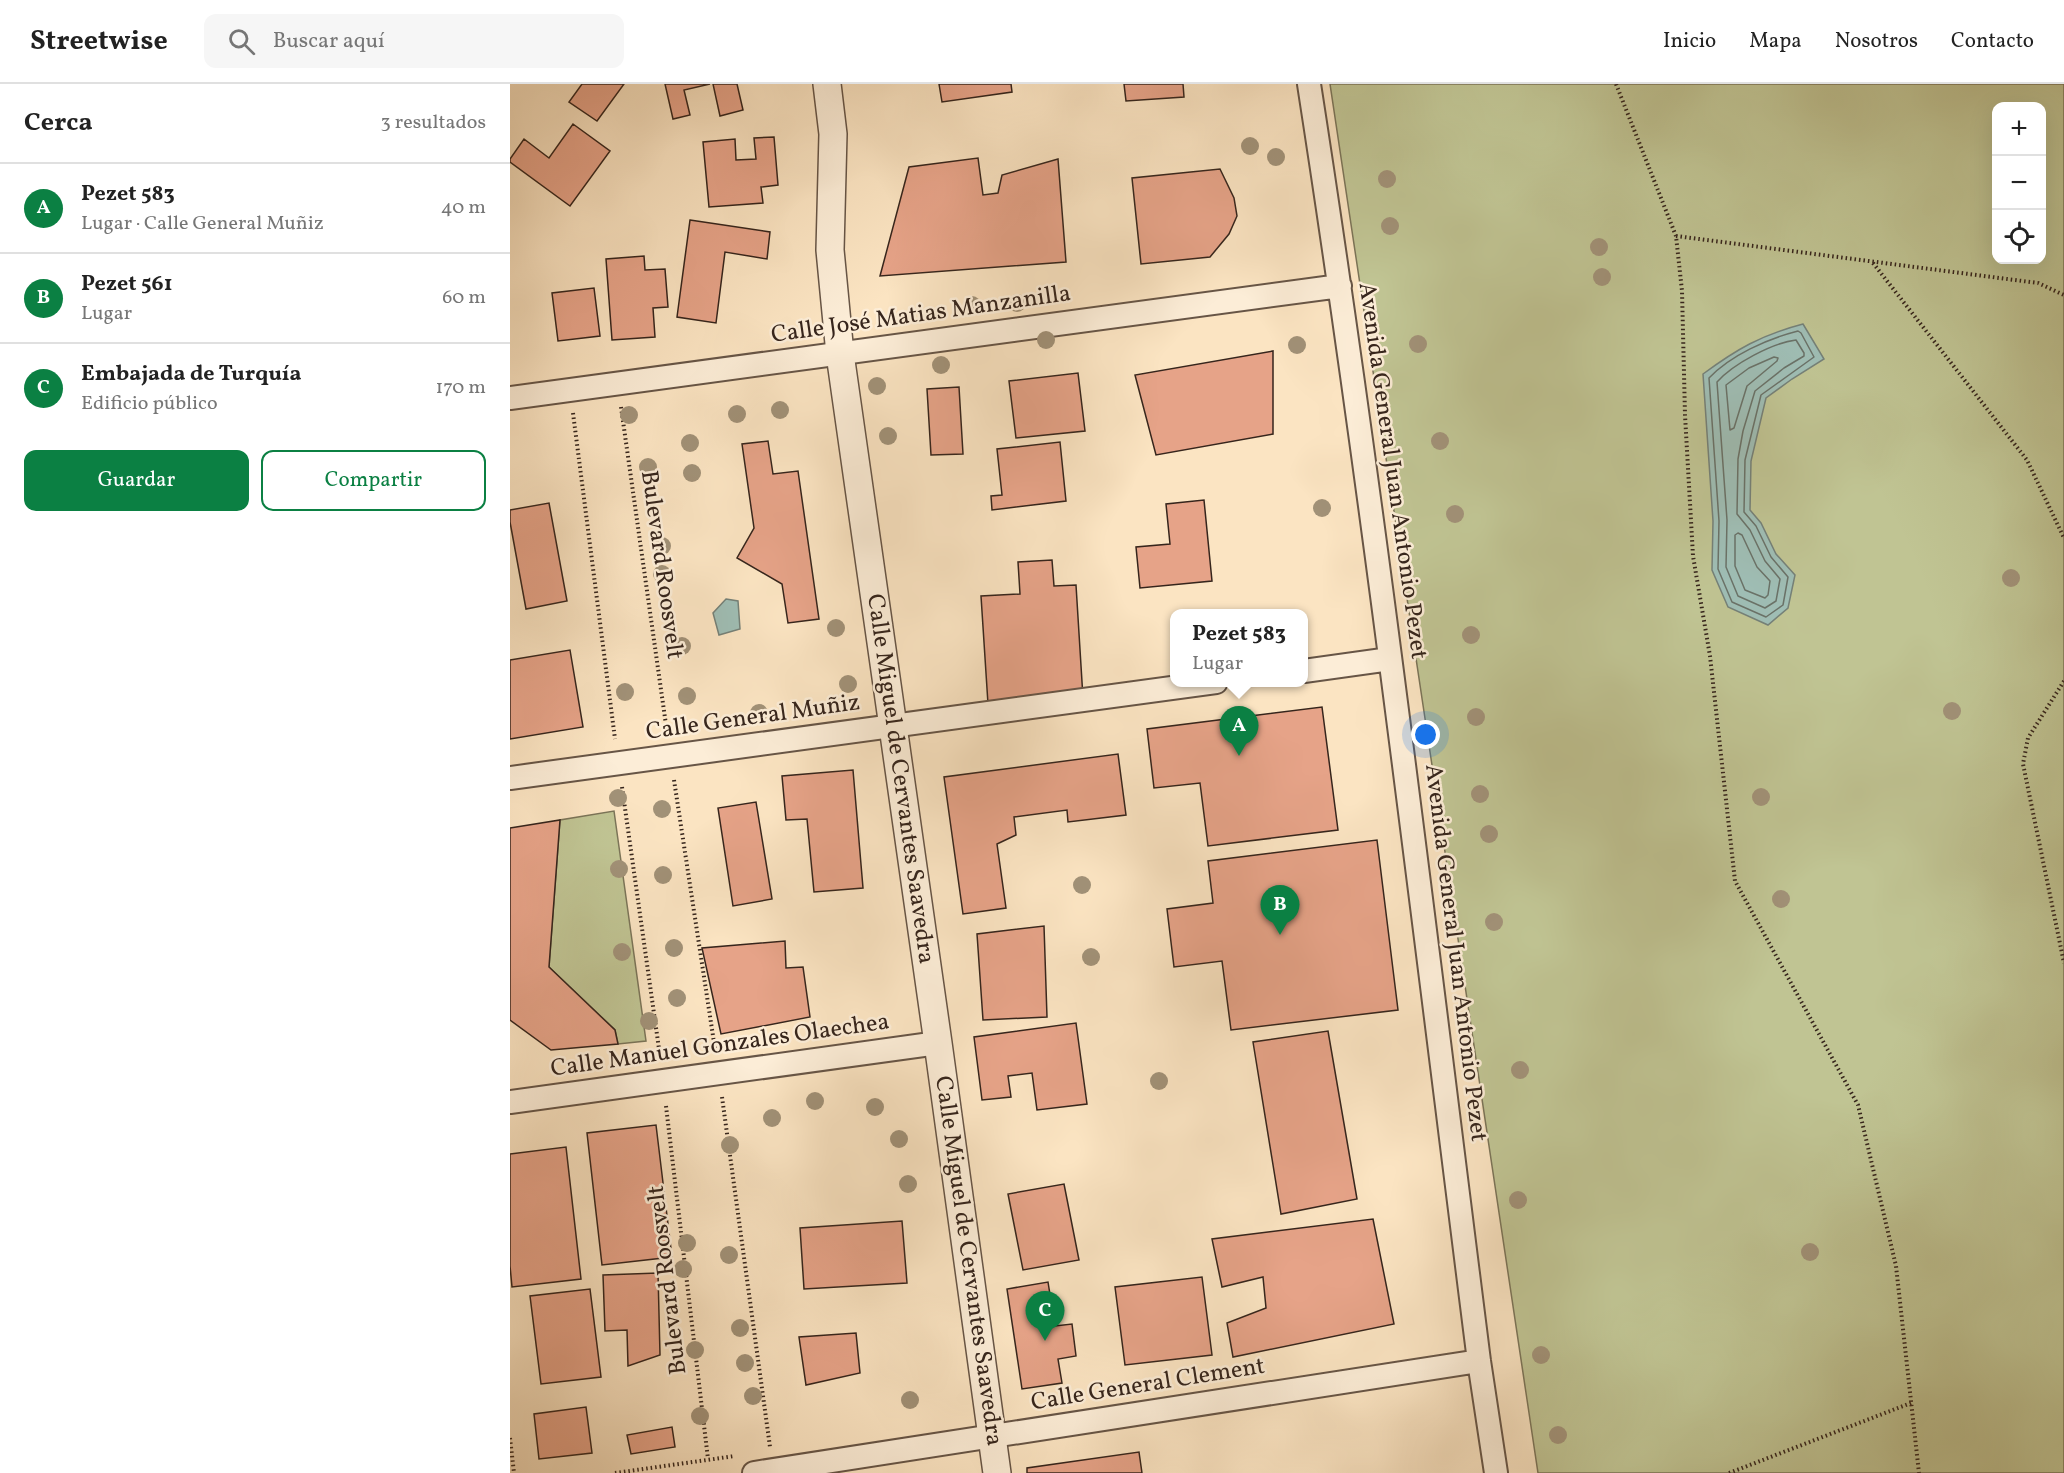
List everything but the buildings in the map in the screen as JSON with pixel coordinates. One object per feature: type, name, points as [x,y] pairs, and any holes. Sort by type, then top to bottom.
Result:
[{"type":"street","name":"Calle Miguel de Cervantes Saavedra","points":[[827,84],[833,134],[830,250],[840,354],[997,1473]]},
{"type":"street","name":"Avenida General Juan Antonio Pezet","points":[[1309,84],[1340,286],[1479,1361],[1496,1473]]},
{"type":"street","name":"Calle José Matias Manzanilla","points":[[510,398],[1340,286]]},
{"type":"street","points":[[1308,670],[1390,659]]},
{"type":"street","name":"Calle General Muñiz","points":[[510,778],[1179,687]]},
{"type":"street","name":"Calle Manuel Gonzales Olaechea","points":[[510,1102],[938,1043]]},
{"type":"street","name":"Calle General Clement","points":[[754,1473],[1479,1361]]},
{"type":"path","points":[[1616,84],[1676,236],[1682,291],[1685,416],[1693,556],[1710,656],[1735,881],[1858,1105],[1896,1266],[1919,1473]]},
{"type":"path","points":[[1676,236],[2038,283],[2064,295]]},
{"type":"path","points":[[1873,262],[2027,460],[2064,538]]},
{"type":"path","name":"Bulevard Roosvelt","points":[[619,399],[668,736]]},
{"type":"path","points":[[572,406],[616,742]]},
{"type":"path","points":[[2064,681],[2028,738],[2023,764],[2064,963]]},
{"type":"path","points":[[673,774],[715,1052]]},
{"type":"path","points":[[621,781],[660,1060]]},
{"type":"path","points":[[720,1088],[770,1450]]},
{"type":"path","name":"Bulevard Roosvelt","points":[[665,1096],[708,1460]]},
{"type":"path","points":[[1729,1473],[1911,1403]]},
{"type":"path","points":[[510,1438],[514,1473]]},
{"type":"green space","points":[[1330,84],[2064,84],[2064,1473],[1538,1473]]},
{"type":"green space","points":[[614,811],[646,1041],[618,1044],[615,1030],[549,967],[560,820]]},
{"type":"water","points":[[1803,324],[1824,359],[1766,398],[1751,461],[1750,510],[1761,523],[1776,554],[1795,575],[1788,608],[1768,625],[1728,607],[1712,570],[1713,521],[1703,374],[1750,344],[1774,333]]},
{"type":"water","points":[[726,599],[738,601],[740,629],[719,635],[713,613]]},
{"type":"place","name":"Pezet 583","points":[[1239,756]]},
{"type":"place","name":"Pezet 561","points":[[1280,935]]},
{"type":"place","name":"Embajada de Turquía","points":[[1045,1341]]}]
